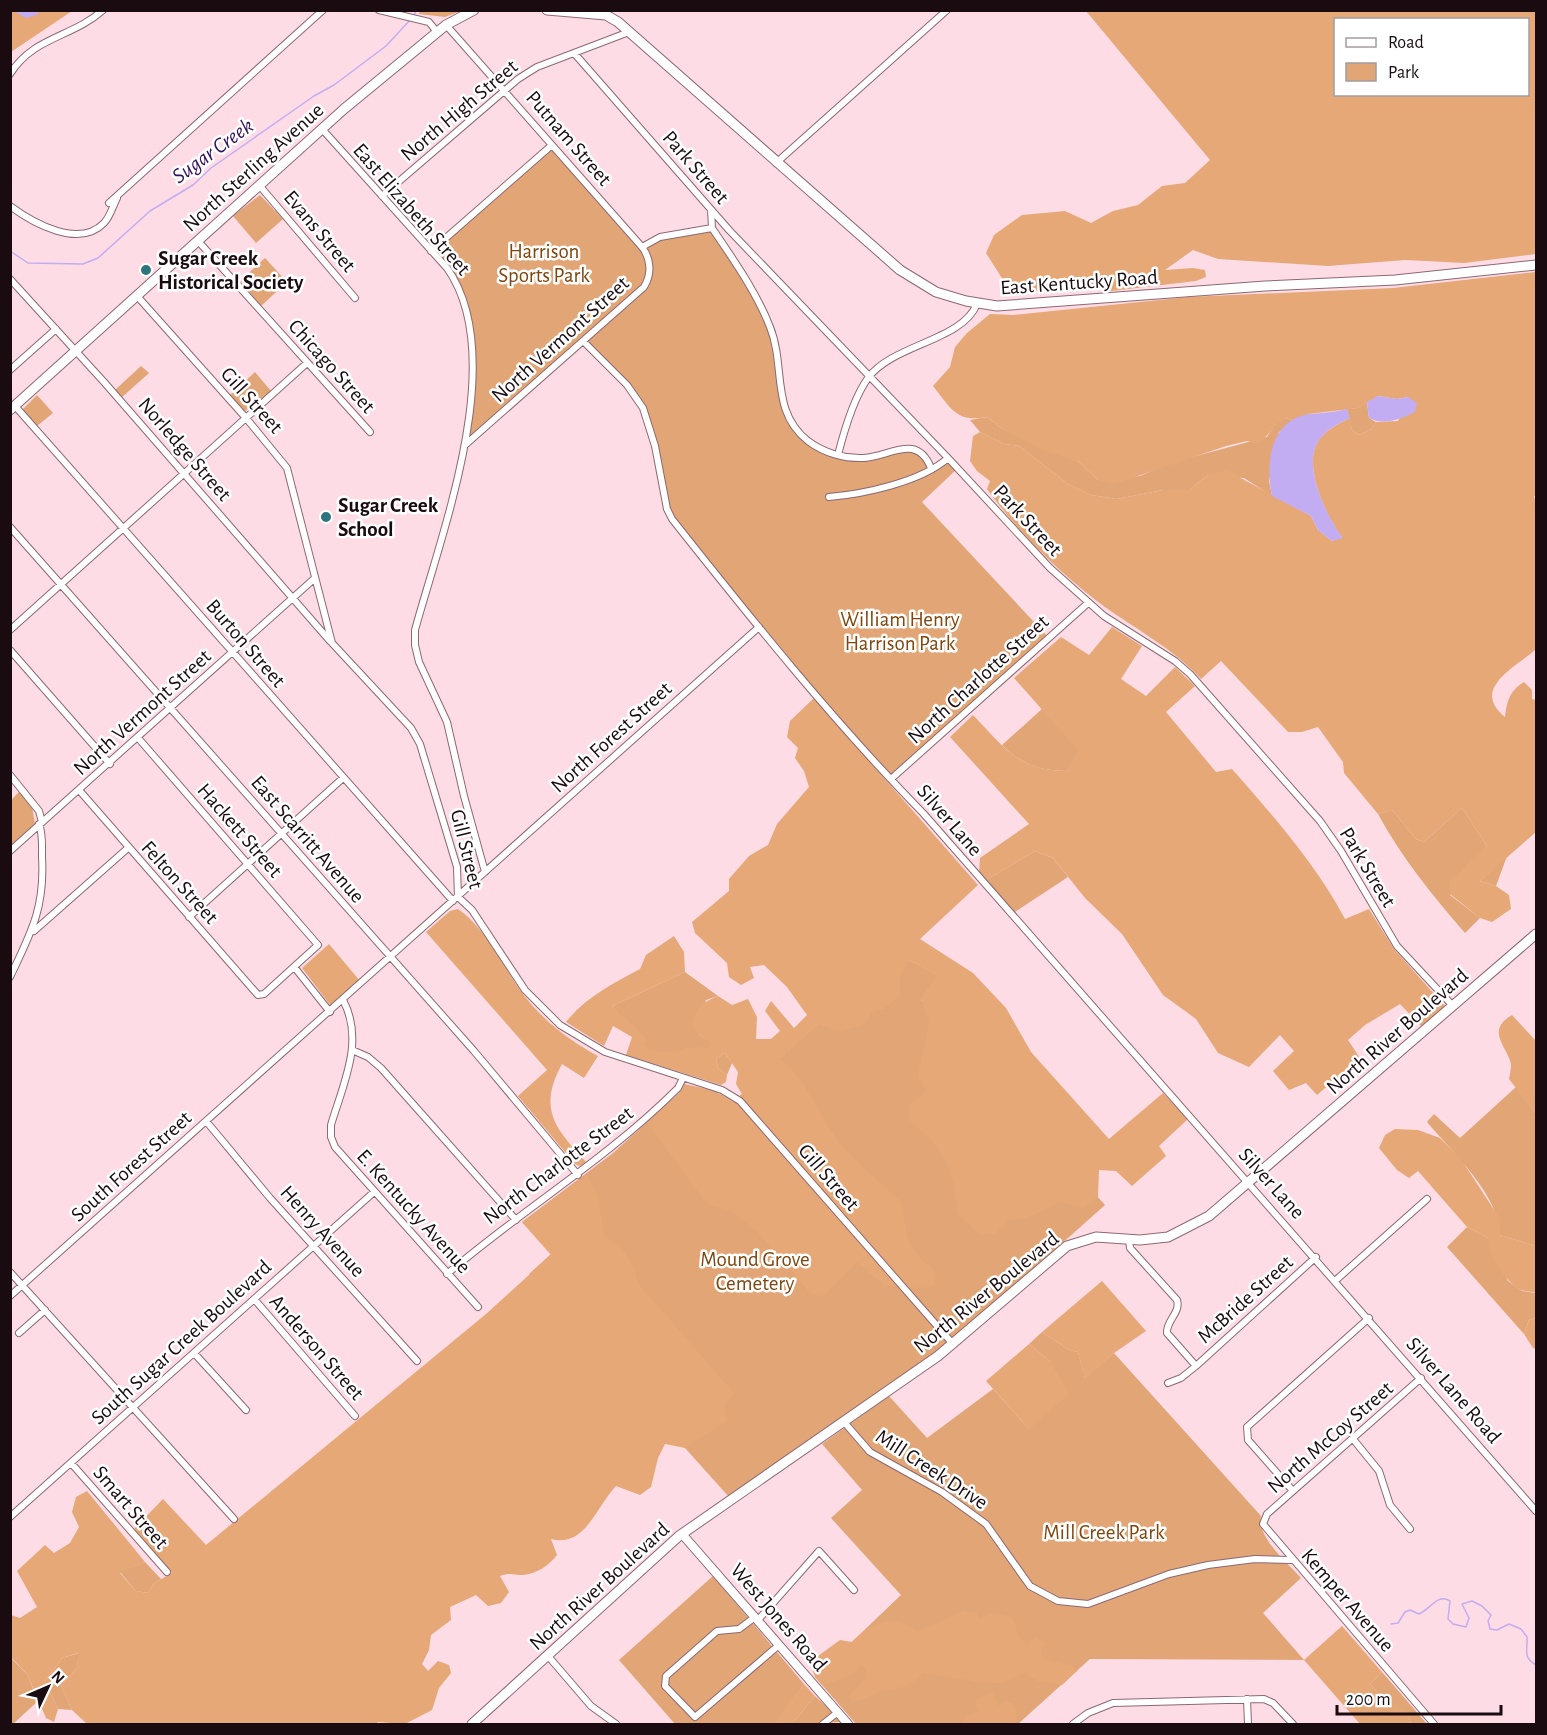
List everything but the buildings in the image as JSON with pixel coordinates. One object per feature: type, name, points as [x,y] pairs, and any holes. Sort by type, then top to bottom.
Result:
[{"type":"main road","name":"North Sterling Avenue","points":[[13,408],[322,129],[437,32],[474,10]]},
{"type":"main road","name":"East Kentucky Road","points":[[547,10],[606,15],[629,32],[900,270],[930,289],[977,304],[1018,306],[1265,286],[1395,280],[1536,265]]},
{"type":"main road","name":"North River Boulevard","points":[[472,1725],[682,1534],[954,1344],[1067,1246],[1096,1237],[1153,1239],[1183,1231],[1209,1216],[1536,934]]},
{"type":"street","points":[[10,74],[17,63],[34,47],[59,34],[80,28],[104,10]]},
{"type":"street","points":[[109,203],[323,10]]},
{"type":"street","points":[[380,10],[429,22],[437,32]]},
{"type":"street","points":[[776,163],[947,10]]},
{"type":"street","name":"Putnam Street","points":[[446,25],[642,247]]},
{"type":"street","name":"North High Street","points":[[382,196],[504,90],[537,67],[629,32]]},
{"type":"street","name":"Park Street","points":[[574,53],[711,210],[1050,568],[1088,603],[1175,661],[1218,704],[1320,820],[1397,946],[1453,1006]]},
{"type":"street","name":"East Elizabeth Street","points":[[322,129],[432,251],[458,284],[468,313],[472,361],[470,415],[415,630],[415,645],[419,662],[447,722],[485,872]]},
{"type":"street","points":[[432,251],[552,145]]},
{"type":"street","name":"Evans Street","points":[[259,185],[355,298]]},
{"type":"street","points":[[10,206],[39,225],[74,235],[95,229],[105,223],[118,195]]},
{"type":"street","points":[[711,210],[712,228],[729,253],[772,330],[782,403],[792,426],[817,447],[838,455],[865,458],[905,448],[914,449],[923,453],[931,468]]},
{"type":"street","points":[[642,247],[660,237],[712,228]]},
{"type":"street","name":"Chicago Street","points":[[198,241],[370,432]]},
{"type":"street","name":"North Vermont Street","points":[[464,445],[644,287],[649,274],[650,262],[642,247]]},
{"type":"street","name":"Norledge Street","points":[[10,279],[332,643]]},
{"type":"street","name":"Gill Street","points":[[137,296],[246,418],[287,468],[332,643],[411,728],[420,744],[457,867],[455,899],[472,910],[525,990],[560,1025],[605,1052],[722,1090],[740,1101],[954,1344]]},
{"type":"street","points":[[838,455],[861,390],[869,376],[892,358],[969,319],[977,304]]},
{"type":"street","points":[[10,370],[56,329]]},
{"type":"street","name":"Silver Lane","points":[[583,341],[627,385],[643,408],[655,446],[661,486],[672,519],[759,627],[891,779],[924,813],[1346,1292]]},
{"type":"street","points":[[10,630],[63,585],[307,363]]},
{"type":"street","name":"Burton Street","points":[[13,408],[124,529],[343,778],[455,899]]},
{"type":"street","points":[[829,497],[862,494],[931,468],[948,458]]},
{"type":"street","name":"East Scarritt Avenue","points":[[10,526],[282,833],[578,1175]]},
{"type":"street","name":"North Vermont Street","points":[[10,851],[139,739],[315,578]]},
{"type":"street","name":"North Charlotte Street","points":[[891,779],[1088,603]]},
{"type":"street","name":"North Forest Street","points":[[455,899],[759,627]]},
{"type":"street","points":[[10,650],[110,764]]},
{"type":"street","name":"Hackett Street","points":[[139,739],[316,943],[318,947],[295,968]]},
{"type":"street","points":[[10,775],[39,811],[44,879],[41,903],[31,934],[10,977]]},
{"type":"street","points":[[189,916],[343,778]]},
{"type":"street","name":"Felton Street","points":[[79,790],[258,995],[264,994],[295,968]]},
{"type":"street","points":[[31,934],[128,848]]},
{"type":"street","points":[[295,968],[330,1012],[455,899]]},
{"type":"street","points":[[343,1000],[352,1021],[352,1050],[368,1057],[381,1068],[516,1220]]},
{"type":"street","name":"South Forest Street","points":[[10,1296],[330,1012]]},
{"type":"street","name":"E. Kentucky Avenue","points":[[352,1050],[331,1125],[335,1147],[478,1307]]},
{"type":"street","name":"North Charlotte Street","points":[[447,1274],[493,1234],[578,1175],[654,1112],[678,1088],[683,1078]]},
{"type":"street","name":"Henry Avenue","points":[[206,1121],[417,1361]]},
{"type":"street","name":"South Sugar Creek Boulevard","points":[[11,1517],[374,1192]]},
{"type":"street","points":[[1336,1281],[1427,1199]]},
{"type":"street","points":[[1129,1239],[1130,1248],[1177,1300],[1178,1308],[1168,1322],[1167,1333],[1196,1366]]},
{"type":"street","name":"McBride Street","points":[[1168,1383],[1181,1378],[1196,1366],[1316,1257]]},
{"type":"street","points":[[10,1272],[234,1519]]},
{"type":"street","name":"Silver Lane Road","points":[[1346,1292],[1536,1511]]},
{"type":"street","name":"Anderson Street","points":[[255,1300],[355,1416]]},
{"type":"street","points":[[19,1333],[45,1310]]},
{"type":"street","points":[[1293,1491],[1248,1440],[1247,1427],[1369,1318]]},
{"type":"street","points":[[194,1353],[246,1410]]},
{"type":"street","name":"North McCoy Street","points":[[1264,1522],[1267,1514],[1421,1378]]},
{"type":"street","name":"Mill Creek Drive","points":[[844,1422],[870,1452],[942,1492],[986,1524],[1024,1580],[1036,1591],[1058,1601],[1088,1604],[1169,1574],[1208,1565],[1255,1558],[1292,1560]]},
{"type":"street","points":[[1353,1439],[1379,1471],[1390,1505],[1410,1529]]},
{"type":"street","name":"Smart Street","points":[[71,1462],[167,1572]]},
{"type":"street","name":"Kemper Avenue","points":[[1264,1522],[1268,1532],[1434,1725]]},
{"type":"street","name":"West Jones Road","points":[[682,1534],[849,1725]]},
{"type":"street","points":[[779,1645],[695,1717],[665,1686],[666,1676],[717,1630],[739,1629],[757,1619],[819,1551],[854,1590]]},
{"type":"street","points":[[548,1656],[591,1706],[616,1725]]},
{"type":"street","points":[[1073,1725],[1088,1713],[1113,1703],[1247,1699],[1264,1699],[1273,1702],[1293,1725]]},
{"type":"street","points":[[1247,1699],[1248,1725]]},
{"type":"street","points":[[823,1725],[838,1712]]},
{"type":"green space","points":[[420,10],[461,11],[445,17],[419,14]]},
{"type":"green space","name":"William Henry Harrison Park","points":[[552,145],[642,246],[660,237],[712,228],[772,330],[782,403],[792,426],[827,452],[852,458],[914,449],[931,468],[948,458],[958,468],[922,502],[1049,638],[891,779],[759,627],[672,519],[655,446],[636,396],[583,341],[464,445],[471,362],[469,319],[465,299],[458,283],[432,251]]},
{"type":"green space","points":[[260,195],[283,219],[256,243],[233,216]]},
{"type":"green space","points":[[265,258],[287,282],[261,306],[240,281]]},
{"type":"green space","points":[[141,366],[149,373],[121,398],[115,390]]},
{"type":"green space","points":[[255,372],[271,391],[244,412],[230,395]]},
{"type":"green space","points":[[37,395],[53,413],[37,426],[22,410]]},
{"type":"green space","points":[[1367,402],[1369,418],[1376,422],[1371,429],[1359,435],[1352,430],[1347,409],[1358,408]]},
{"type":"green space","points":[[987,417],[1001,428],[1079,462],[1098,480],[1140,476],[1170,463],[1267,437],[1275,424],[1285,418],[1295,421],[1279,432],[1269,481],[1272,496],[1244,478],[1208,475],[1189,490],[1163,490],[1117,499],[1091,495],[1068,484],[1019,446],[1004,444],[980,432],[970,420]]},
{"type":"green space","points":[[1042,709],[1079,750],[1067,771],[1048,770],[1024,762],[1002,745]]},
{"type":"green space","points":[[19,792],[32,807],[35,824],[12,846],[11,800]]},
{"type":"green space","points":[[1462,808],[1487,846],[1450,895],[1480,918],[1465,933],[1418,876],[1378,814],[1392,810],[1416,839],[1424,842]]},
{"type":"green space","points":[[1035,851],[1053,858],[1068,877],[1015,912],[986,880]]},
{"type":"green space","points":[[1507,856],[1496,886],[1480,881]]},
{"type":"green space","name":"Mound Grove Cemetery","points":[[909,960],[938,975],[921,1000],[1105,1205],[958,1336],[729,1497],[529,1274],[551,1254],[522,1222],[613,1153],[679,1093],[684,1084],[733,1102],[886,961]]},
{"type":"green space","points":[[685,972],[718,996],[706,1000],[699,1035],[712,1042],[708,1050],[690,1049],[667,1054],[654,1052],[646,1048],[633,1035],[612,1006]]},
{"type":"green space","points":[[725,1053],[732,1063],[727,1075],[718,1068],[716,1059]]},
{"type":"green space","points":[[1516,1087],[1536,1114],[1536,1246],[1500,1235],[1498,1220],[1483,1189],[1427,1122],[1434,1114],[1460,1138]]},
{"type":"green space","points":[[1467,1227],[1488,1238],[1508,1281],[1522,1291],[1536,1293],[1536,1318],[1529,1320],[1524,1334],[1447,1247]]},
{"type":"green space","name":"Mill Creek Park","points":[[1042,1332],[1069,1350],[1078,1352],[1085,1378],[1114,1353],[1261,1516],[1261,1524],[1268,1541],[1301,1578],[1263,1613],[1304,1660],[1090,1659],[1018,1724],[856,1724],[815,1677],[901,1595],[831,1518],[862,1490],[822,1444],[889,1396],[927,1438],[993,1389],[1029,1429],[1051,1362],[1029,1344]]},
{"type":"green space","points":[[145,1562],[161,1579],[154,1583],[148,1593],[136,1591],[120,1572]]},
{"type":"green space","points":[[713,1576],[804,1684],[776,1724],[675,1724],[619,1660]]},
{"type":"green space","points":[[79,1653],[77,1668],[61,1686],[72,1710],[58,1709],[45,1681],[62,1658]]},
{"type":"green space","points":[[10,1657],[27,1674],[38,1701],[13,1724],[10,1724]]},
{"type":"green space","points":[[1382,1672],[1427,1724],[1411,1724],[1408,1713],[1388,1717],[1369,1712],[1380,1695],[1370,1684]]},
{"type":"green space","points":[[815,1696],[844,1722],[792,1724]]},
{"type":"shaded area","points":[[11,11],[72,11],[11,52]]},
{"type":"shaded area","points":[[14,11],[41,11],[26,18]]},
{"type":"shaded area","points":[[1086,11],[1536,11],[1536,254],[1464,263],[1405,260],[1328,266],[1218,259],[1193,250],[1165,270],[1193,268],[1205,270],[1206,277],[1196,281],[1111,291],[1094,285],[1012,294],[986,253],[994,235],[1022,215],[1065,211],[1091,223],[1113,211],[1138,205],[1162,186],[1185,183],[1210,160]]},
{"type":"shaded area","points":[[1536,272],[1536,496],[1534,496],[1536,503],[1536,649],[1500,678],[1494,687],[1492,697],[1495,706],[1505,717],[1510,697],[1515,689],[1524,682],[1532,690],[1532,699],[1536,700],[1536,832],[1480,881],[1496,886],[1509,895],[1511,909],[1492,922],[1480,918],[1450,894],[1449,882],[1487,846],[1462,808],[1424,842],[1416,839],[1392,810],[1378,814],[1344,773],[1343,762],[1318,727],[1302,732],[1288,732],[1221,661],[1201,679],[1167,649],[1089,595],[1057,567],[1012,521],[987,489],[990,481],[977,471],[970,461],[973,436],[980,432],[1004,444],[1019,446],[1068,484],[1091,495],[1117,499],[1163,490],[1189,490],[1208,475],[1226,470],[1311,516],[1318,530],[1332,541],[1342,537],[1323,504],[1314,476],[1314,450],[1319,440],[1329,430],[1350,418],[1352,430],[1359,435],[1371,429],[1376,422],[1398,421],[1408,397],[1397,399],[1378,396],[1358,408],[1309,414],[1295,421],[1285,418],[1258,444],[1247,441],[1226,446],[1114,484],[1098,480],[1079,462],[1040,449],[1001,428],[987,417],[961,416],[950,407],[933,386],[950,367],[955,347],[967,333],[990,314],[1013,315],[1188,297],[1393,288]]},
{"type":"shaded area","points":[[1378,396],[1397,399],[1408,397],[1417,403],[1415,412],[1386,421],[1369,418],[1367,402]]},
{"type":"shaded area","points":[[1347,409],[1350,418],[1323,435],[1315,449],[1313,462],[1314,476],[1323,504],[1343,538],[1332,541],[1318,530],[1311,516],[1272,496],[1270,458],[1279,434],[1286,425],[1297,418]]},
{"type":"shaded area","points":[[1112,627],[1142,646],[1121,679],[1146,696],[1175,667],[1195,686],[1166,712],[1216,772],[1232,769],[1293,841],[1321,879],[1345,919],[1369,909],[1394,949],[1445,1006],[1422,1027],[1400,1004],[1365,1025],[1348,1040],[1360,1058],[1317,1095],[1306,1083],[1289,1090],[1273,1071],[1294,1051],[1280,1035],[1249,1067],[1218,1053],[1196,1019],[1163,995],[1122,934],[1085,898],[1053,858],[1035,851],[986,880],[979,872],[980,858],[1029,824],[950,737],[973,715],[1004,747],[1024,762],[1050,770],[1067,771],[1078,750],[1014,678],[1061,637],[1089,655]]},
{"type":"shaded area","points":[[814,698],[978,885],[920,939],[973,973],[1006,1008],[1031,1052],[1109,1139],[1163,1093],[1188,1119],[1159,1146],[1166,1156],[1132,1186],[1116,1171],[1099,1170],[1098,1197],[1083,1208],[1060,1202],[1025,1219],[1009,1220],[996,1234],[980,1234],[958,1215],[950,1172],[941,1152],[910,1121],[910,1105],[927,1090],[918,1076],[929,1023],[921,999],[937,975],[909,960],[900,976],[900,996],[883,1009],[872,1013],[863,1025],[841,1032],[818,1024],[781,1059],[806,1089],[839,1142],[861,1166],[902,1203],[907,1235],[913,1249],[936,1272],[935,1285],[924,1288],[885,1286],[857,1262],[823,1296],[811,1294],[757,1231],[732,1212],[706,1203],[647,1122],[680,1093],[684,1084],[716,1092],[733,1102],[742,1094],[736,1084],[738,1072],[725,1053],[716,1059],[718,1068],[727,1075],[726,1082],[721,1085],[626,1055],[632,1037],[613,1026],[604,1046],[566,1022],[591,998],[640,969],[646,955],[674,936],[684,952],[685,972],[612,1006],[646,1038],[645,1047],[663,1052],[699,1047],[708,1049],[711,1042],[699,1035],[692,1025],[700,1007],[718,996],[732,1005],[748,999],[757,1017],[756,1039],[771,1039],[780,1031],[765,1011],[771,1001],[794,1028],[807,1015],[787,987],[764,965],[750,967],[754,978],[741,985],[729,977],[727,963],[695,933],[692,922],[729,891],[729,879],[749,856],[768,845],[777,824],[809,787],[804,771],[795,758],[798,748],[787,737],[790,721]]},
{"type":"shaded area","points":[[458,909],[486,937],[523,994],[539,1013],[567,1037],[598,1056],[584,1078],[562,1064],[551,1094],[551,1107],[559,1129],[587,1163],[580,1166],[575,1164],[518,1096],[547,1070],[426,932],[450,911]]},
{"type":"shaded area","points":[[329,944],[360,981],[330,1005],[302,968]]},
{"type":"shaded area","points":[[1512,1015],[1536,1041],[1536,1114],[1509,1079],[1511,1064],[1499,1033],[1504,1021]]},
{"type":"shaded area","points":[[1395,1129],[1418,1130],[1440,1138],[1461,1159],[1500,1219],[1500,1235],[1536,1246],[1536,1293],[1521,1290],[1513,1285],[1494,1259],[1488,1238],[1467,1227],[1418,1171],[1409,1178],[1397,1170],[1379,1148],[1385,1135]]},
{"type":"shaded area","points":[[587,1174],[598,1198],[604,1235],[627,1256],[634,1268],[638,1283],[734,1393],[724,1405],[727,1421],[685,1448],[665,1444],[658,1458],[651,1487],[640,1495],[616,1486],[581,1532],[563,1540],[551,1539],[557,1555],[542,1568],[523,1575],[500,1576],[509,1592],[501,1603],[488,1606],[476,1595],[450,1607],[451,1620],[431,1635],[429,1650],[422,1664],[428,1671],[438,1661],[449,1665],[451,1673],[439,1688],[432,1710],[405,1724],[377,1722],[379,1724],[87,1724],[72,1710],[61,1686],[77,1668],[78,1653],[62,1658],[45,1681],[58,1709],[54,1722],[46,1718],[27,1674],[11,1657],[11,1615],[20,1618],[37,1607],[17,1571],[45,1545],[54,1553],[70,1543],[79,1527],[72,1512],[76,1497],[87,1491],[145,1562],[120,1573],[136,1591],[148,1593],[154,1583],[172,1573],[134,1529],[163,1499],[206,1545],[486,1314],[551,1255],[522,1222]]},
{"type":"shaded area","points":[[1102,1281],[1146,1331],[1114,1353],[1085,1379],[1078,1352],[1069,1350],[1042,1332]]},
{"type":"shaded area","points":[[1536,1318],[1536,1349],[1524,1334],[1529,1320]]},
{"type":"shaded area","points":[[1029,1344],[1051,1362],[1069,1394],[1029,1429],[986,1381]]},
{"type":"shaded area","points":[[964,1611],[976,1612],[979,1620],[992,1613],[1011,1617],[1016,1624],[1017,1634],[1027,1645],[1035,1638],[1046,1643],[1041,1651],[1043,1659],[1071,1665],[1077,1671],[1062,1685],[1037,1681],[1025,1673],[1002,1683],[985,1683],[922,1673],[908,1685],[852,1702],[849,1696],[866,1678],[866,1668],[860,1666],[852,1674],[823,1686],[815,1677],[811,1667],[818,1656],[840,1640],[852,1642],[875,1625],[891,1622],[917,1631]]},
{"type":"shaded area","points":[[1342,1626],[1382,1672],[1370,1684],[1380,1695],[1370,1712],[1388,1717],[1395,1705],[1408,1713],[1411,1724],[1360,1724],[1304,1660]]},
{"type":"shaded area","points":[[804,1684],[815,1696],[792,1724],[776,1724],[777,1719]]},
{"type":"shaded area","points":[[992,1692],[999,1706],[1006,1701],[1012,1703],[1017,1711],[1016,1724],[960,1724],[968,1716],[980,1711],[975,1706],[977,1699]]},
{"type":"waterway","name":"Sugar Creek","points":[[414,16],[416,10]]},
{"type":"waterway","name":"Sugar Creek","points":[[10,251],[28,263],[83,264],[98,258],[150,211],[193,185],[211,168],[314,96],[334,85],[386,46],[411,19]]},
{"type":"waterway","points":[[1391,1624],[1398,1623],[1405,1612],[1410,1610],[1419,1614],[1438,1600],[1445,1599],[1450,1601],[1448,1619],[1453,1624],[1466,1627],[1469,1618],[1462,1604],[1472,1601],[1482,1606],[1491,1615],[1488,1621],[1490,1629],[1497,1630],[1509,1624],[1521,1629],[1527,1637],[1527,1656],[1536,1665]]},
{"type":"place","name":"Sugar Creek Historical Society","points":[[146,270]]},
{"type":"place","name":"Sugar Creek School","points":[[326,517]]},
{"type":"park label","name":"Harrison Sports Park","points":[[544,263]]}]
